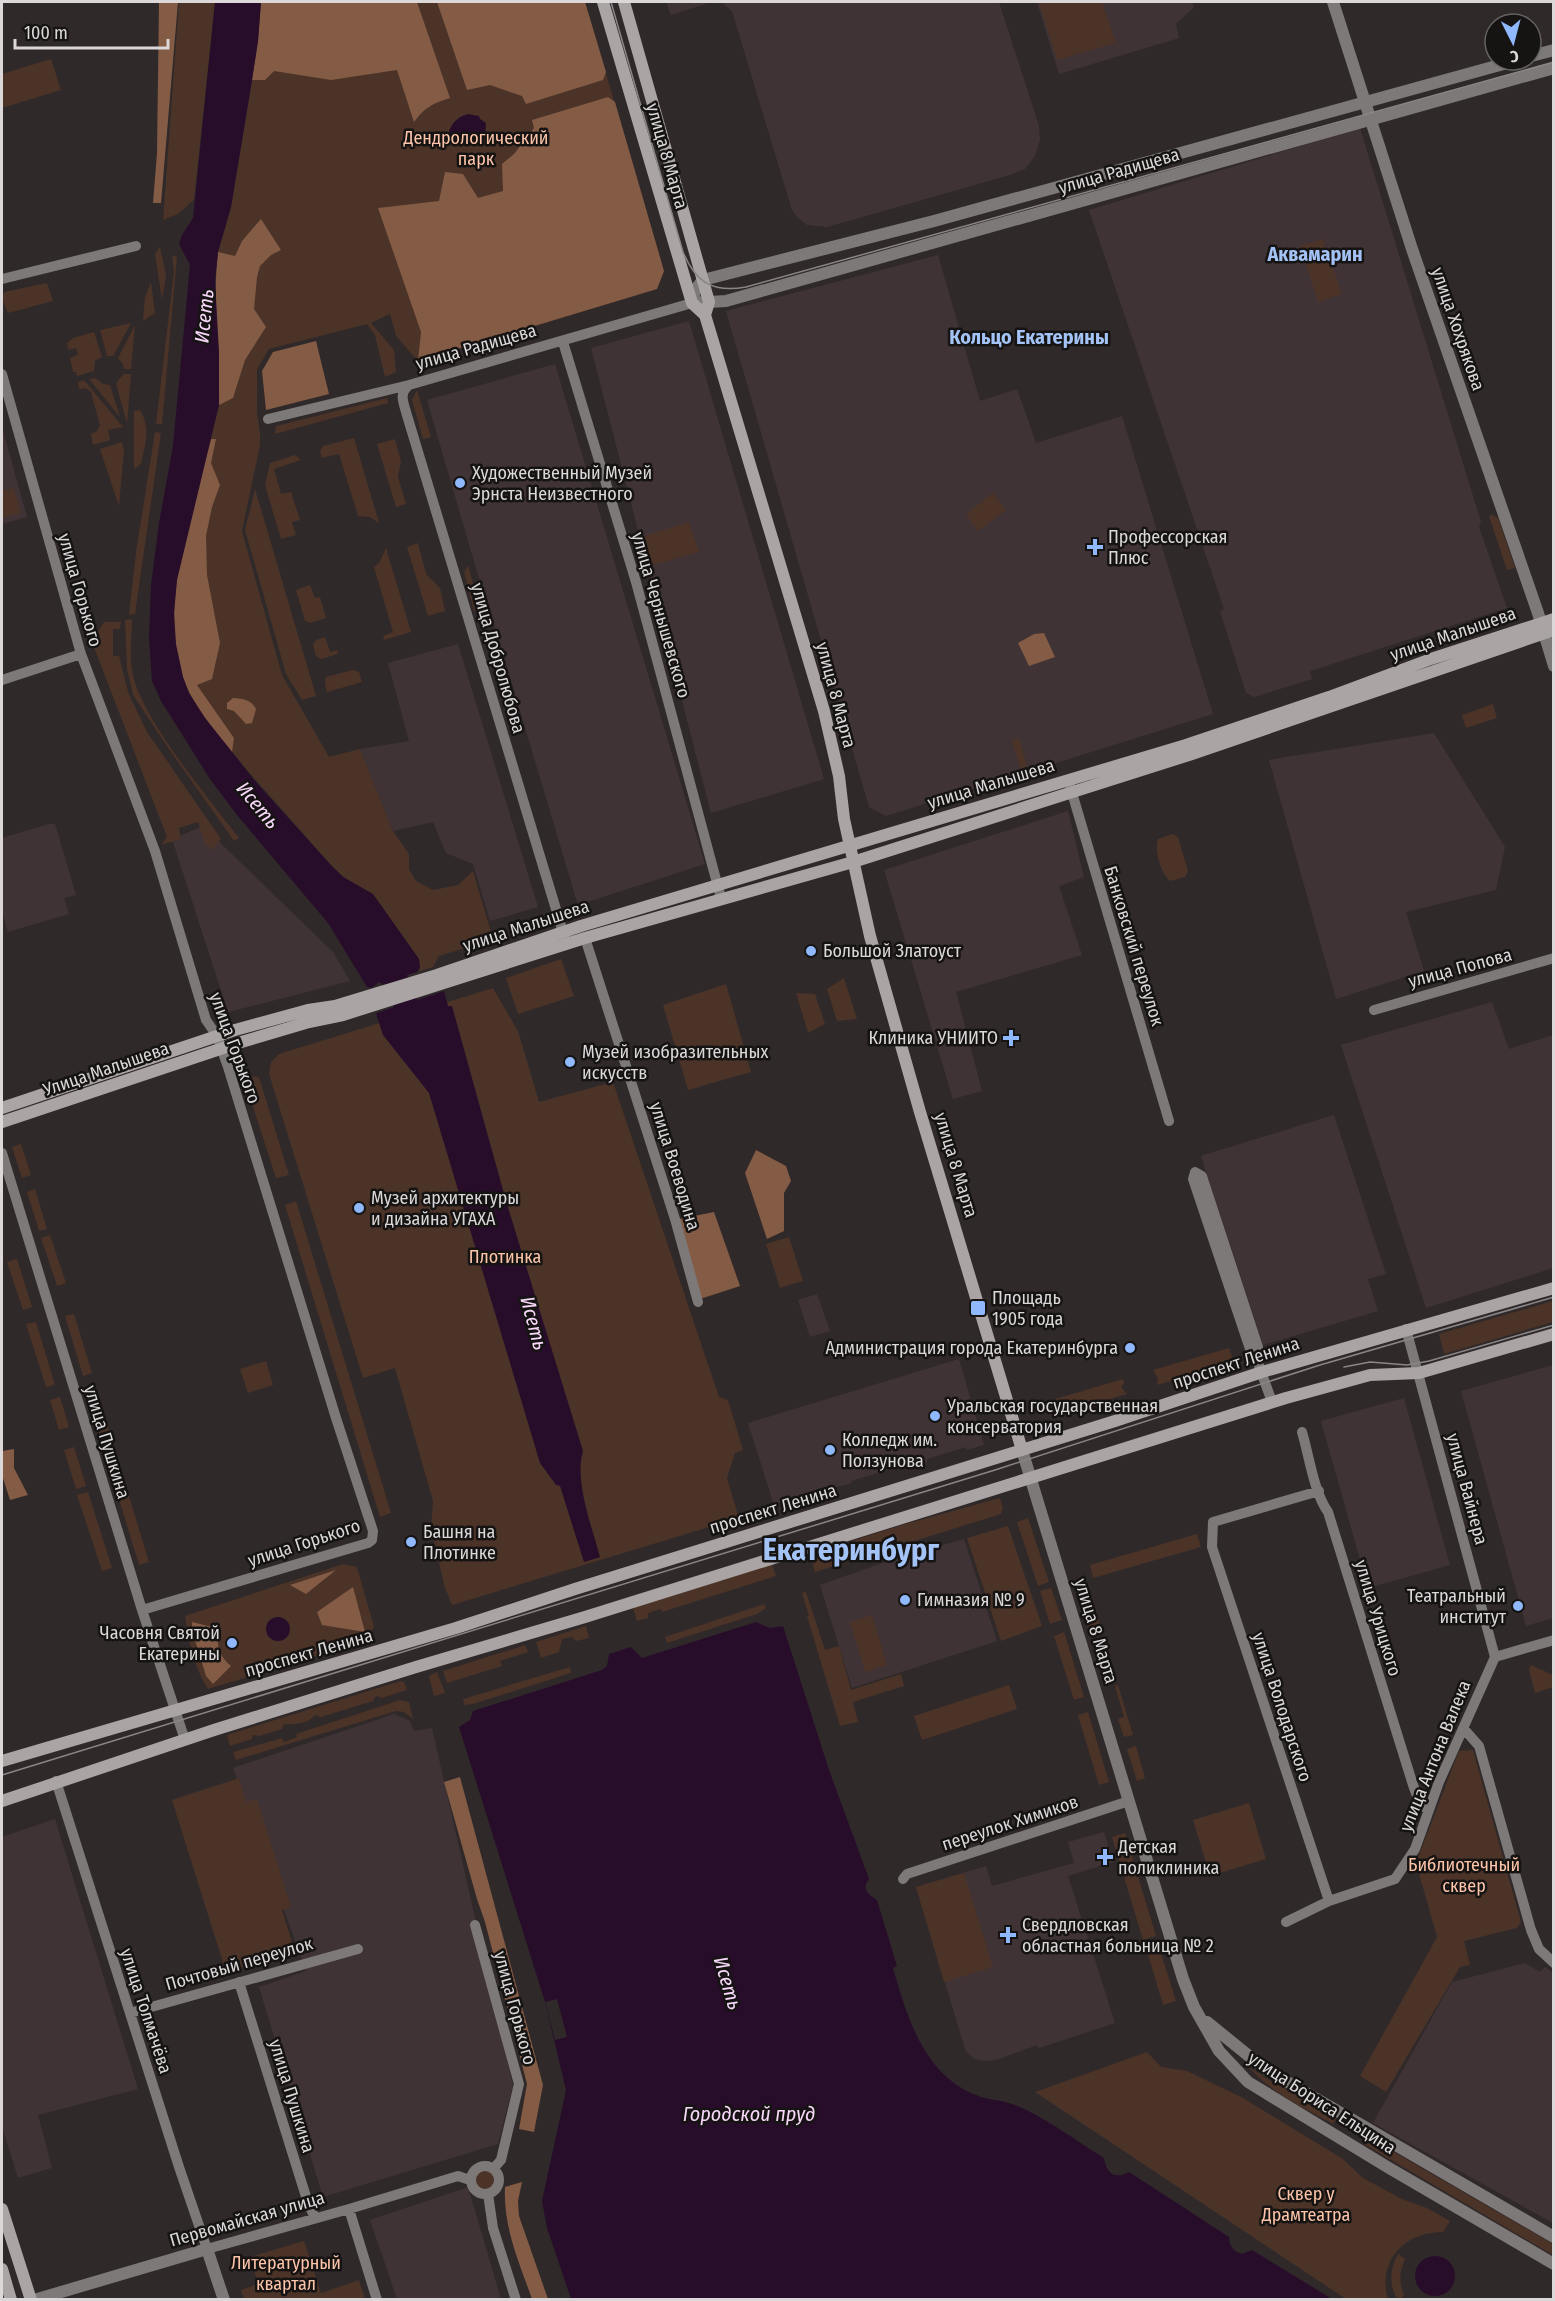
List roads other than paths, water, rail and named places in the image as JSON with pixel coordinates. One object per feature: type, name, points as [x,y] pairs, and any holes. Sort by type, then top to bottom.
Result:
[{"type":"main road","name":"улица 8 Марта","points":[[603,2],[692,303]]},
{"type":"main road","name":"улица 8 Марта","points":[[624,2],[709,302]]},
{"type":"main road","points":[[692,303],[705,315],[709,302]]},
{"type":"main road","name":"улица 8 Марта","points":[[705,315],[831,735],[849,845],[870,936],[1022,1450]]},
{"type":"main road","name":"улица Малышева","points":[[565,937],[585,938],[853,862],[1329,697],[1431,659],[1546,629],[1554,619]]},
{"type":"main road","name":"улица Малышева","points":[[2,1108],[217,1036],[308,1010],[366,1001],[438,979],[717,885],[849,845],[1070,786]]},
{"type":"main road","points":[[221,1049],[309,1022],[343,1015],[366,1001]]},
{"type":"main road","name":"Улица Малышева","points":[[2,1122],[221,1049]]},
{"type":"main road","name":"проспект Ленина","points":[[2,1761],[435,1635],[1262,1372],[1554,1288]]},
{"type":"main road","points":[[2,1801],[184,1740],[416,1667],[638,1601],[1272,1402],[1370,1375],[1419,1373],[1554,1334]]},
{"type":"main road","points":[[2,2209],[33,2300]]},
{"type":"main road","points":[[2,2269],[11,2300]]},
{"type":"street","name":"улица Хохрякова","points":[[1333,2],[1369,120],[1546,629],[1554,666]]},
{"type":"street","name":"улица Радищева","points":[[268,419],[409,385],[692,303],[726,301],[1554,68]]},
{"type":"street","name":"улица Радищева","points":[[703,280],[934,221],[1483,70]]},
{"type":"street","points":[[2,279],[136,246]]},
{"type":"street","points":[[692,303],[695,290],[703,280]]},
{"type":"street","name":"улица Чернышевского","points":[[563,342],[636,582],[722,898]]},
{"type":"street","name":"улица Горького","points":[[2,374],[81,654],[163,876],[206,1020],[217,1036],[372,1526],[373,1536],[368,1543],[142,1610]]},
{"type":"street","name":"улица Добролюбова","points":[[409,385],[403,389],[402,394],[406,412],[565,937]]},
{"type":"street","points":[[2,680],[81,654]]},
{"type":"street","name":"Банковский переулок","points":[[1070,786],[1169,1121]]},
{"type":"street","name":"улица Воеводина","points":[[585,938],[671,1208],[698,1302]]},
{"type":"street","name":"улица Попова","points":[[1374,1010],[1554,958]]},
{"type":"street","name":"улица Пушкина","points":[[2,1153],[184,1740]]},
{"type":"street","points":[[1257,1360],[1258,1347],[1218,1223],[1202,1176],[1195,1172],[1193,1179],[1209,1227],[1250,1349],[1262,1372],[1272,1402]]},
{"type":"street","name":"улица Вайнера","points":[[1406,1329],[1495,1657]]},
{"type":"street","name":"улица Урицкого","points":[[1302,1431],[1323,1505],[1328,1512],[1413,1785],[1420,1804],[1428,1810]]},
{"type":"street","name":"улица 8 Марта","points":[[1022,1450],[1183,1979],[1201,2018]]},
{"type":"street","name":"улица Володарского","points":[[1319,1491],[1213,1522],[1212,1548],[1329,1901]]},
{"type":"street","points":[[1495,1657],[1554,1640]]},
{"type":"street","name":"улица Антона Валека","points":[[1286,1922],[1329,1901],[1395,1879],[1415,1849],[1428,1810],[1495,1657]]},
{"type":"street","points":[[1464,1729],[1479,1746],[1531,1930],[1539,1949],[1554,1963]]},
{"type":"street","name":"улица Толмачёва","points":[[56,1782],[207,2249]]},
{"type":"street","name":"переулок Химиков","points":[[903,1879],[907,1874],[1130,1801]]},
{"type":"street","name":"улица Горького","points":[[475,1925],[519,2084],[501,2160],[494,2169],[499,2176],[498,2185],[488,2194],[493,2228],[516,2300]]},
{"type":"street","name":"Почтовый переулок","points":[[129,2013],[358,1949]]},
{"type":"street","name":"улица Пушкина","points":[[239,1982],[308,2203],[315,2218]]},
{"type":"street","name":"улица Бориса Ельцина","points":[[1201,2018],[1265,2069],[1554,2237]]},
{"type":"street","name":"улица Бориса Ельцина","points":[[1201,2018],[1219,2051],[1248,2082],[1389,2168],[1554,2264]]},
{"type":"street","points":[[488,2194],[476,2191],[470,2180],[477,2168],[485,2166],[494,2169]]},
{"type":"street","name":"Первомайская улица","points":[[33,2300],[458,2176],[470,2180]]},
{"type":"street","points":[[350,2209],[377,2300]]},
{"type":"street","points":[[207,2249],[224,2300]]},
{"type":"water","name":"Исеть","points":[[215,2],[261,2],[258,41],[231,207],[218,252],[215,281],[219,405],[177,580],[174,613],[176,644],[183,677],[189,693],[205,718],[255,781],[343,877],[373,894],[419,959],[420,967],[417,972],[407,975],[417,1000],[444,991],[448,1006],[452,1006],[506,1201],[583,1451],[582,1490],[600,1557],[584,1562],[560,1486],[556,1485],[540,1463],[429,1093],[383,1035],[376,1013],[394,1007],[383,985],[379,982],[372,988],[367,987],[328,923],[237,815],[210,779],[161,701],[152,681],[149,639],[151,585],[173,446],[190,265],[179,244],[193,218]]},
{"type":"water","points":[[468,114],[479,116],[486,123],[485,136],[472,145],[456,144],[448,137],[450,129],[454,122]]},
{"type":"water","points":[[273,1617],[283,1617],[290,1624],[290,1634],[283,1641],[273,1641],[266,1634],[266,1624]]},
{"type":"water","name":"Городской пруд","points":[[756,1622],[770,1628],[783,1626],[829,1770],[869,1879],[866,1888],[868,1893],[877,1900],[897,1966],[893,1968],[905,2006],[920,2042],[943,2074],[958,2086],[976,2095],[1012,2104],[1047,2121],[1104,2158],[1112,2174],[1119,2175],[1129,2172],[1229,2237],[1232,2248],[1236,2251],[1242,2254],[1252,2250],[1332,2299],[571,2299],[547,2228],[542,2201],[566,2090],[545,2002],[459,1727],[470,1720],[473,1711],[602,1670],[607,1666],[609,1654],[631,1647],[642,1658]]},
{"type":"water","points":[[1435,2256],[1443,2257],[1449,2262],[1454,2268],[1454,2284],[1449,2290],[1443,2295],[1435,2296],[1427,2295],[1421,2290],[1416,2284],[1415,2276],[1416,2268],[1421,2262],[1427,2257]]},
{"type":"tram line","points":[[611,2],[683,252],[688,263],[700,278],[715,287],[724,288],[746,287],[1554,62]]},
{"type":"tram line","points":[[2,1775],[995,1470],[1320,1365],[1554,1297]]},
{"type":"tram line","points":[[1344,1367],[1370,1362],[1407,1365],[1429,1361],[1554,1325]]},
{"type":"place","name":"Художественный Музей Эрнста Неизвестного","points":[[460,483]]},
{"type":"place","name":"Профессорская Плюс","points":[[1095,547]]},
{"type":"place","name":"Большой Златоуст","points":[[811,951]]},
{"type":"place","name":"Клиника УНИИТО","points":[[1011,1038]]},
{"type":"place","name":"Музей изобразительных искусств","points":[[570,1062]]},
{"type":"place","name":"Музей архитектуры и дизайна УГАХА","points":[[359,1208]]},
{"type":"place","name":"Площадь 1905 года","points":[[978,1308]]},
{"type":"place","name":"Администрация города Екатеринбурга","points":[[1130,1348]]},
{"type":"place","name":"Уральская государственная консерватория","points":[[935,1416]]},
{"type":"place","name":"Колледж им. Ползунова","points":[[830,1450]]},
{"type":"place","name":"Башня на Плотинке","points":[[411,1542]]},
{"type":"place","name":"Гимназия № 9","points":[[905,1600]]},
{"type":"place","name":"Театральный институт","points":[[1518,1606]]},
{"type":"place","name":"Часовня Святой Екатерины","points":[[232,1643]]},
{"type":"place","name":"Детская поликлиника","points":[[1105,1857]]},
{"type":"place","name":"Свердловская областная больница № 2","points":[[1008,1935]]},
{"type":"district","name":"Аквамарин","points":[[1315,254]]},
{"type":"district","name":"Кольцо Екатерины","points":[[1029,337]]},
{"type":"district","name":"Екатеринбург","points":[[851,1550]]},
{"type":"park label","name":"Дендрологический парк","points":[[476,148]]},
{"type":"park label","name":"Плотинка","points":[[505,1257]]},
{"type":"park label","name":"Библиотечный сквер","points":[[1464,1875]]},
{"type":"park label","name":"Сквер у Драмтеатра","points":[[1306,2204]]},
{"type":"park label","name":"Литературный квартал","points":[[286,2273]]}]
